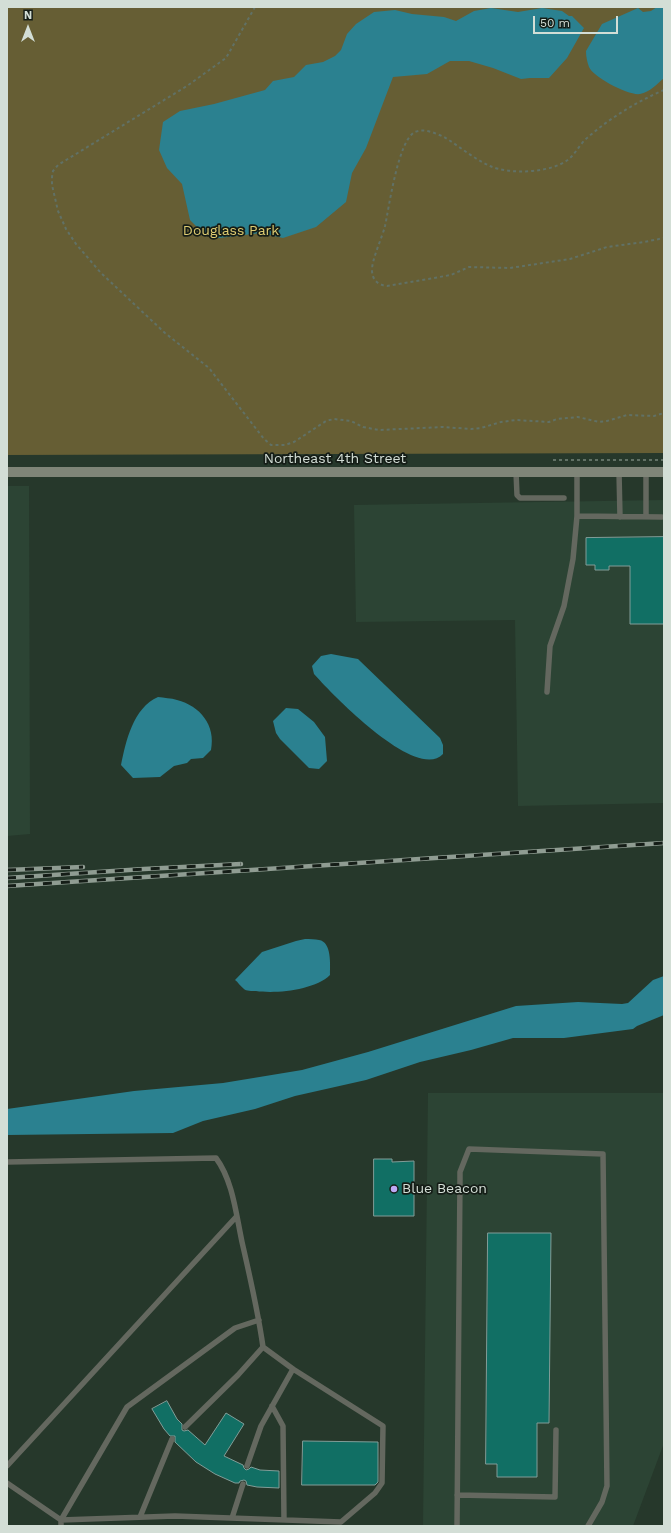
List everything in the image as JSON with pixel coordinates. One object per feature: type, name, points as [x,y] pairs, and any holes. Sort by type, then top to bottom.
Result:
[{"type":"street","name":"Northeast 4th Street","points":[[7,472],[664,472]]},
{"type":"lane","points":[[516,472],[516,490],[517,495],[520,498],[564,498]]},
{"type":"lane","points":[[547,692],[550,646],[564,606],[573,559],[577,516],[577,472]]},
{"type":"lane","points":[[619,472],[620,517]]},
{"type":"lane","points":[[646,472],[646,517]]},
{"type":"lane","points":[[577,516],[662,517]]},
{"type":"lane","points":[[457,1526],[460,1172],[469,1149],[603,1154],[607,1466],[605,1495],[599,1509],[588,1526]]},
{"type":"lane","points":[[7,1162],[216,1158],[223,1169],[236,1217],[259,1320],[263,1347],[293,1369],[383,1426],[382,1483],[375,1493],[341,1522],[175,1516],[61,1520],[7,1483]]},
{"type":"lane","points":[[7,1466],[236,1217]]},
{"type":"lane","points":[[61,1526],[61,1520],[127,1407],[235,1328],[259,1320]]},
{"type":"lane","points":[[185,1427],[238,1375],[263,1347]]},
{"type":"lane","points":[[247,1466],[261,1426],[293,1369]]},
{"type":"lane","points":[[272,1406],[283,1426],[284,1520]]},
{"type":"lane","points":[[457,1494],[555,1497],[556,1430]]},
{"type":"lane","points":[[140,1517],[172,1439]]},
{"type":"lane","points":[[232,1518],[242,1484]]},
{"type":"path","points":[[256,7],[226,58],[187,86],[58,165],[53,171],[52,177],[58,211],[66,229],[76,244],[101,273],[165,333],[209,368],[264,440],[271,445],[285,445],[294,442],[326,421],[334,419],[347,420],[363,427],[379,430],[443,427],[471,429],[516,420],[549,422],[568,417],[607,422],[627,415],[654,416],[664,413]]},
{"type":"path","points":[[664,90],[634,104],[586,138],[568,159],[550,168],[523,172],[506,171],[491,166],[444,136],[426,130],[414,132],[407,140],[395,176],[385,226],[372,270],[377,283],[387,286],[451,275],[469,267],[497,268],[518,266],[570,258],[607,247],[664,238]]},
{"type":"shaded area","points":[[7,486],[29,486],[30,834],[7,836]]},
{"type":"shaded area","points":[[664,500],[664,803],[518,806],[515,620],[356,622],[354,505]]},
{"type":"shaded area","points":[[428,1093],[664,1093],[664,1443],[633,1526],[423,1526]]},
{"type":"green space","name":"Douglass Park","points":[[7,7],[664,7],[664,453],[7,455]]},
{"type":"water","points":[[657,7],[664,7],[664,78],[647,92],[635,94],[620,89],[597,76],[589,67],[586,51],[602,24],[638,8],[643,12],[651,11]]},
{"type":"water","points":[[491,8],[518,12],[542,8],[562,11],[569,16],[572,16],[584,28],[567,58],[549,78],[521,79],[493,68],[469,61],[450,61],[427,74],[393,77],[366,148],[352,173],[346,202],[316,227],[283,238],[261,233],[219,238],[202,232],[190,220],[182,184],[167,168],[159,150],[163,122],[180,111],[214,104],[265,90],[273,81],[294,77],[306,65],[323,62],[335,56],[341,50],[347,34],[356,24],[374,12],[395,10],[412,14],[444,17],[456,21],[474,11]]},
{"type":"water","points":[[331,654],[358,659],[440,738],[443,745],[443,754],[430,759],[414,756],[395,746],[375,732],[338,699],[314,674],[312,666],[321,656]]},
{"type":"water","points":[[158,697],[185,703],[199,712],[209,725],[212,741],[211,750],[203,758],[191,759],[187,763],[174,766],[160,777],[133,778],[121,765],[128,736],[142,709],[149,702]]},
{"type":"water","points":[[286,708],[298,709],[314,722],[325,737],[327,761],[319,769],[309,768],[280,739],[276,733],[273,721]]},
{"type":"water","points":[[305,939],[319,940],[326,945],[328,949],[330,975],[323,980],[295,990],[264,992],[246,990],[235,980],[262,952]]},
{"type":"water","points":[[664,976],[664,1015],[633,1029],[564,1038],[513,1038],[420,1062],[366,1080],[295,1096],[255,1109],[203,1121],[173,1133],[7,1135],[7,1109],[134,1091],[223,1083],[302,1070],[368,1052],[516,1006],[578,1002],[628,1003],[653,980]]},
{"type":"building","points":[[664,537],[664,624],[630,624],[630,566],[609,566],[609,570],[595,570],[595,565],[586,565],[586,538]]},
{"type":"building","name":"Blue Beacon","points":[[374,1159],[392,1159],[392,1162],[414,1161],[414,1216],[374,1216]]},
{"type":"building","points":[[488,1233],[551,1233],[549,1423],[537,1423],[537,1477],[497,1477],[497,1464],[486,1464]]},
{"type":"building","points":[[167,1401],[177,1419],[182,1424],[182,1430],[188,1430],[205,1445],[226,1413],[244,1424],[224,1456],[243,1465],[246,1470],[251,1467],[260,1470],[279,1471],[279,1488],[247,1485],[246,1481],[244,1480],[240,1481],[239,1483],[235,1483],[215,1474],[196,1462],[175,1442],[175,1436],[170,1436],[164,1429],[152,1409]]},
{"type":"building","points":[[303,1441],[378,1442],[378,1482],[375,1485],[302,1485]]},
{"type":"railway","points":[[7,886],[664,843]]},
{"type":"railway","points":[[7,878],[241,864]]},
{"type":"railway","points":[[7,870],[83,867]]},
{"type":"place","name":"Blue Beacon","points":[[394,1189]]}]
